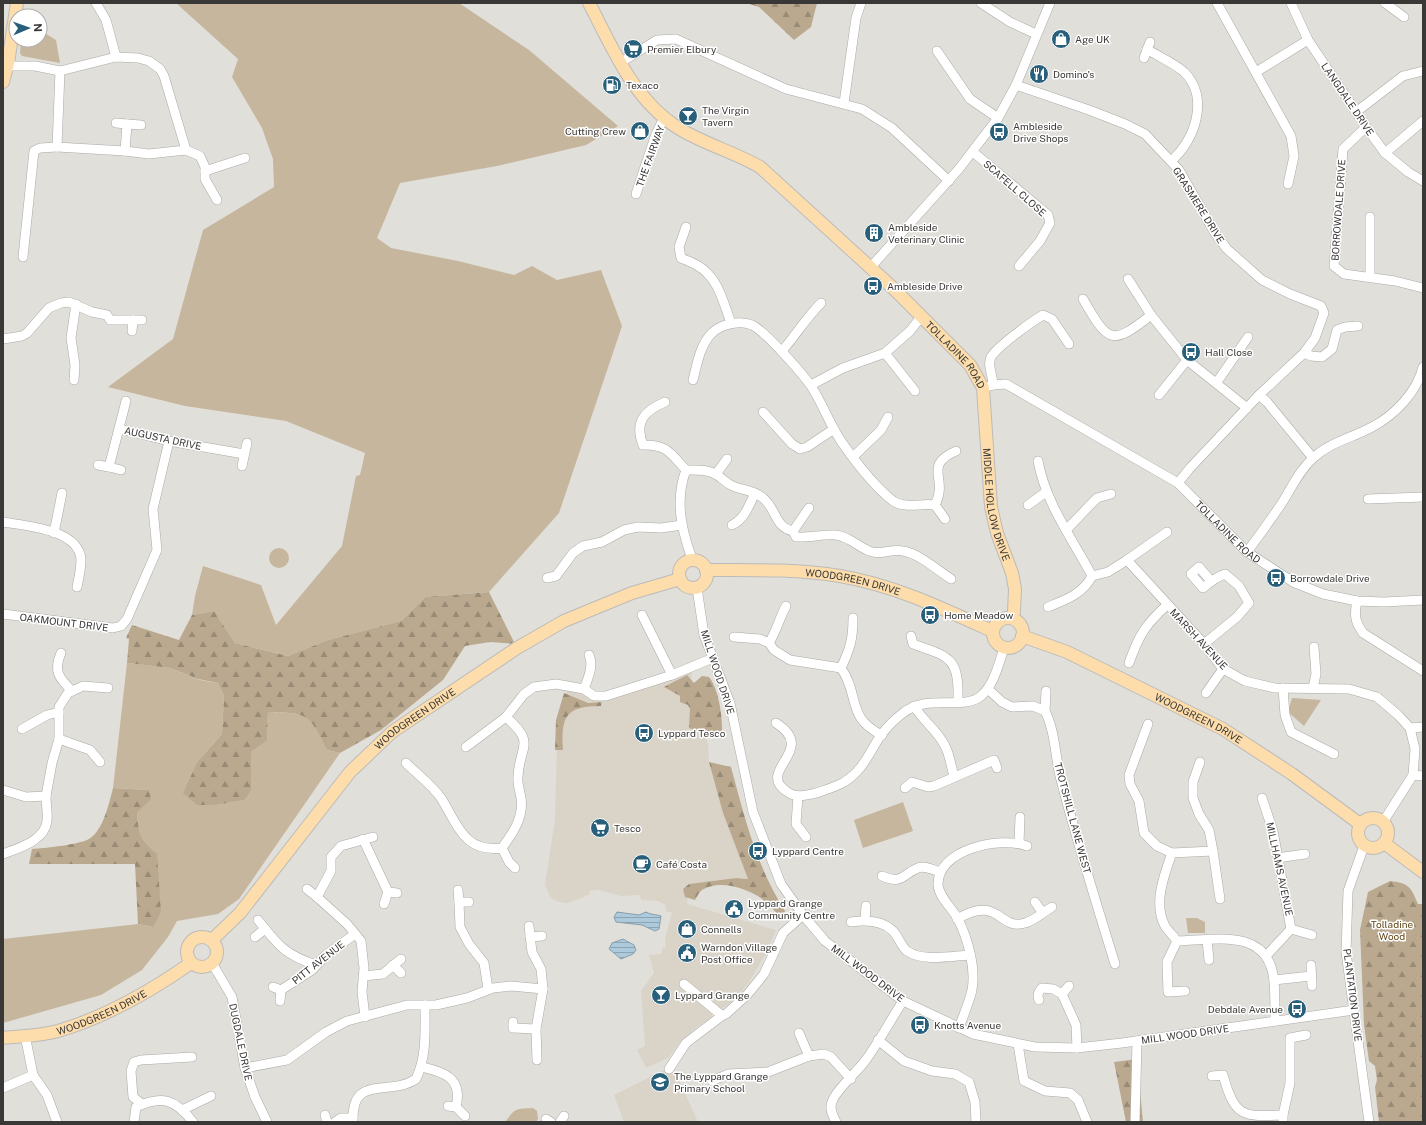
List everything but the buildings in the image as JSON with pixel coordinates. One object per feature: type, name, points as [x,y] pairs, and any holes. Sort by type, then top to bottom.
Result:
[{"type":"main road","points":[[3,82],[17,3]]},
{"type":"main road","name":"TOLLADINE ROAD","points":[[589,3],[620,63],[642,98],[664,118],[678,128],[708,144],[748,160],[760,167],[870,268],[970,365],[988,386]]},
{"type":"main road","name":"MIDDLE HOLLOW DRIVE","points":[[988,386],[991,507],[997,533],[1012,573],[1015,589],[1014,612],[1011,618]]},
{"type":"main road","points":[[690,561],[698,562],[706,570],[705,581],[696,588],[687,587],[680,579],[680,570],[682,565],[690,561]]},
{"type":"main road","name":"WOODGREEN DRIVE","points":[[706,570],[788,570],[841,576],[880,586],[932,603],[992,631]]},
{"type":"main road","name":"WOODGREEN DRIVE","points":[[212,940],[240,913],[350,772],[392,732],[517,648],[564,621],[632,593],[680,579]]},
{"type":"main road","points":[[1002,618],[1011,618],[1018,621],[1022,628],[1022,636],[1019,643],[1013,647],[1004,648],[999,645],[994,638],[992,631],[995,624],[1002,618]]},
{"type":"main road","name":"WOODGREEN DRIVE","points":[[1022,636],[1067,652],[1223,729],[1292,774],[1360,824]]},
{"type":"main road","points":[[1376,818],[1382,822],[1387,829],[1388,837],[1378,848],[1364,846],[1358,839],[1360,824],[1366,819],[1376,818]]},
{"type":"main road","points":[[1384,843],[1423,872]]},
{"type":"main road","points":[[199,936],[208,937],[212,940],[218,952],[212,963],[200,967],[191,963],[188,959],[187,950],[191,941],[199,936]]},
{"type":"main road","name":"WOODGREEN DRIVE","points":[[3,1038],[57,1031],[122,1006],[191,963]]},
{"type":"street","points":[[96,3],[106,20],[116,57]]},
{"type":"street","points":[[844,103],[851,47],[861,3]]},
{"type":"street","points":[[981,3],[1010,22],[1036,34]]},
{"type":"street","points":[[870,268],[949,181],[998,118],[1016,85],[1050,3]]},
{"type":"street","points":[[1217,3],[1291,136],[1294,156],[1288,184]]},
{"type":"street","name":"LANGDALE DRIVE","points":[[1291,3],[1308,40],[1385,153],[1408,172],[1423,181]]},
{"type":"street","points":[[1385,3],[1404,17]]},
{"type":"street","points":[[620,63],[657,40],[676,39],[786,89],[844,103],[862,109],[892,128],[949,181]]},
{"type":"street","points":[[1256,72],[1308,40]]},
{"type":"street","points":[[1147,50],[1174,64],[1185,73],[1193,86],[1198,103],[1194,128],[1180,153],[1171,161]]},
{"type":"street","points":[[937,56],[970,99],[998,118]]},
{"type":"street","points":[[6,63],[70,70],[116,57],[138,58],[155,64],[160,69],[170,92],[186,150]]},
{"type":"street","points":[[56,147],[60,70]]},
{"type":"street","points":[[1356,112],[1403,76],[1423,71]]},
{"type":"street","name":"GRASMERE DRIVE","points":[[1016,85],[1125,124],[1145,134],[1171,161],[1188,185],[1212,228],[1227,249],[1262,280],[1290,294],[1314,302],[1321,306],[1324,313],[1315,338],[1304,353]]},
{"type":"street","name":"THE FAIRWAY","points":[[636,194],[656,134],[664,118]]},
{"type":"street","points":[[1385,153],[1423,121]]},
{"type":"street","points":[[116,123],[142,125]]},
{"type":"street","points":[[125,151],[127,124]]},
{"type":"street","name":"BORROWDALE DRIVE","points":[[1366,127],[1343,149],[1334,266],[1344,274],[1370,277]]},
{"type":"street","points":[[23,257],[34,151],[40,148],[56,147],[163,154],[186,150],[200,156],[205,171],[205,179],[217,200]]},
{"type":"street","name":"SCAFELL CLOSE","points":[[973,152],[1048,215],[1050,223],[1040,241],[1019,266]]},
{"type":"street","points":[[205,171],[245,158]]},
{"type":"street","points":[[1370,217],[1370,277],[1423,288]]},
{"type":"street","points":[[686,227],[679,247],[681,258],[696,265],[709,274],[720,293],[731,322]]},
{"type":"street","points":[[1127,278],[1152,315],[1187,360],[1217,382],[1247,408]]},
{"type":"street","points":[[1087,301],[1101,330],[1114,335],[1121,336],[1131,332],[1152,315]]},
{"type":"street","points":[[3,338],[14,338],[27,333],[49,308],[55,304],[69,302],[92,312],[107,315],[110,320],[137,320],[132,331]]},
{"type":"street","points":[[782,351],[796,335],[807,316],[821,303]]},
{"type":"street","points":[[74,380],[75,365],[71,338],[76,304]]},
{"type":"street","points":[[988,386],[993,374],[990,366],[991,357],[1043,315],[1052,319],[1069,344]]},
{"type":"street","points":[[810,385],[843,368],[885,353],[910,331],[921,317]]},
{"type":"street","points":[[693,380],[701,351],[712,332],[731,322],[752,325],[782,351],[810,385],[834,429],[853,457],[883,492],[894,502],[904,505],[922,503],[935,505],[946,519]]},
{"type":"street","points":[[1178,483],[1259,395],[1304,353],[1311,356],[1322,357],[1332,348],[1336,330],[1345,327],[1358,326]]},
{"type":"street","points":[[1217,382],[1248,338]]},
{"type":"street","points":[[885,353],[915,391]]},
{"type":"street","points":[[1164,393],[1187,360]]},
{"type":"street","points":[[1247,552],[1283,501],[1298,475],[1312,458],[1338,442],[1372,427],[1398,408],[1420,381],[1423,367]]},
{"type":"street","name":"TOLLADINE ROAD","points":[[988,386],[1006,384],[1178,483],[1247,552],[1293,582],[1323,594],[1357,601],[1384,602],[1423,600]]},
{"type":"street","points":[[1259,395],[1267,402],[1312,458]]},
{"type":"street","points":[[120,429],[126,401]]},
{"type":"street","points":[[664,402],[652,408],[642,418],[639,425],[641,440],[643,445],[653,444],[664,447],[673,454],[686,470]]},
{"type":"street","points":[[763,412],[792,444],[800,448],[807,447],[834,429]]},
{"type":"street","points":[[853,457],[881,430],[888,417]]},
{"type":"street","name":"AUGUSTA DRIVE","points":[[109,467],[120,429],[169,441],[244,454]]},
{"type":"street","name":"OAKMOUNT DRIVE","points":[[3,614],[113,628],[124,623],[131,611],[157,550],[153,509],[169,441]]},
{"type":"street","points":[[242,466],[247,444]]},
{"type":"street","points":[[935,505],[939,497],[940,484],[937,468],[938,461],[944,456],[956,451]]},
{"type":"street","points":[[716,474],[727,459]]},
{"type":"street","points":[[1038,461],[1042,482],[1046,492],[1092,576]]},
{"type":"street","points":[[98,465],[121,470]]},
{"type":"street","points":[[686,470],[703,470],[716,474],[734,486],[764,498],[781,527],[786,530],[793,531]]},
{"type":"street","points":[[686,470],[681,484],[680,518],[691,556],[690,561]]},
{"type":"street","points":[[1028,504],[1046,492]]},
{"type":"street","points":[[54,533],[62,493]]},
{"type":"street","points":[[732,525],[737,523],[746,512],[754,493]]},
{"type":"street","points":[[1066,530],[1097,498],[1111,494]]},
{"type":"street","points":[[1368,499],[1423,497]]},
{"type":"street","points":[[793,531],[809,508]]},
{"type":"street","points":[[3,522],[54,533],[71,540],[79,551],[80,567],[77,586]]},
{"type":"street","points":[[547,578],[556,576],[573,553],[583,546],[602,542],[624,530],[638,527],[661,528],[682,525]]},
{"type":"street","points":[[793,531],[796,537],[807,538],[820,535],[837,536],[853,540],[870,551],[879,553],[890,546],[914,555],[951,579]]},
{"type":"street","points":[[1048,607],[1056,599],[1073,596],[1087,585],[1092,576],[1108,572],[1167,532]]},
{"type":"street","name":"MARSH AVENUE","points":[[1127,560],[1204,644],[1223,669],[1245,681],[1275,688],[1349,689],[1377,697],[1398,715],[1410,728]]},
{"type":"street","points":[[1204,644],[1237,616],[1249,603],[1238,586],[1225,574],[1211,581]]},
{"type":"street","name":"MILL WOOD DRIVE","points":[[696,588],[704,635],[730,703],[753,812],[781,884],[802,914],[825,941],[903,1000],[973,1034],[1035,1047],[1077,1048],[1137,1041],[1354,1010]]},
{"type":"street","points":[[1357,601],[1354,614],[1356,624],[1364,633],[1423,671]]},
{"type":"street","points":[[1129,664],[1138,638],[1149,622],[1167,605]]},
{"type":"street","points":[[769,643],[777,630],[781,614],[786,606]]},
{"type":"street","points":[[642,615],[672,675]]},
{"type":"street","points":[[840,668],[850,648],[853,637],[853,618]]},
{"type":"street","points":[[911,636],[912,644],[941,653],[951,661],[957,672],[958,702]]},
{"type":"street","points":[[734,637],[745,642],[760,639],[769,643],[774,650],[790,660],[840,668],[851,685],[858,715],[864,724],[882,735]]},
{"type":"street","points":[[1313,688],[1316,674],[1314,647]]},
{"type":"street","points":[[776,723],[784,728],[791,736],[792,748],[781,765],[777,776],[780,785],[789,793],[798,796],[829,789],[844,782],[856,773],[868,758],[882,735],[903,712],[914,706],[927,702],[970,702],[980,697],[988,689],[1004,648]]},
{"type":"street","points":[[61,653],[56,664],[60,678],[72,691]]},
{"type":"street","points":[[584,689],[591,668],[591,660],[588,655]]},
{"type":"street","points":[[466,747],[506,717],[524,694],[534,687],[556,684],[584,689],[594,696],[606,696],[672,675],[713,658]]},
{"type":"street","points":[[1206,694],[1223,669]]},
{"type":"street","points":[[3,854],[28,843],[42,833],[47,822],[43,797],[59,740],[59,707],[68,693],[83,686],[108,688]]},
{"type":"street","points":[[1283,688],[1285,715],[1291,732],[1334,754]]},
{"type":"street","points":[[988,689],[1002,702],[1012,706],[1033,706],[1045,711],[1046,691]]},
{"type":"street","points":[[914,706],[922,718],[939,736],[946,747],[954,776]]},
{"type":"street","name":"TROTSHILL LANE WEST","points":[[1045,711],[1052,729],[1060,775],[1115,964]]},
{"type":"street","points":[[22,729],[47,715],[59,712]]},
{"type":"street","points":[[502,848],[516,827],[522,812],[517,782],[518,770],[525,748],[523,736],[516,726],[506,717]]},
{"type":"street","points":[[1148,724],[1131,770],[1130,784],[1139,801],[1144,834],[1157,846],[1172,853],[1213,850]]},
{"type":"street","points":[[1382,822],[1413,775],[1415,749],[1410,728],[1423,727]]},
{"type":"street","points":[[59,740],[90,750],[100,762]]},
{"type":"street","points":[[908,782],[928,787],[944,783],[954,776],[994,760],[997,768]]},
{"type":"street","points":[[1200,762],[1193,782],[1193,798],[1199,814],[1209,830],[1220,899]]},
{"type":"street","points":[[406,763],[440,797],[460,832],[474,845],[491,849],[502,848]]},
{"type":"street","points":[[1413,775],[1423,776]]},
{"type":"street","points":[[3,790],[26,797],[43,797]]},
{"type":"street","points":[[798,796],[796,824],[806,837]]},
{"type":"street","name":"MILLHAMS AVENUE","points":[[1262,798],[1273,831],[1277,858],[1287,898],[1291,929],[1266,956]]},
{"type":"street","points":[[959,1028],[972,990],[973,971],[958,919],[938,886],[940,872],[949,859],[963,851],[985,846],[1023,844],[1020,817]]},
{"type":"street","points":[[317,897],[331,872],[331,856],[341,846],[373,836]]},
{"type":"street","points":[[363,839],[393,893],[384,904]]},
{"type":"street","name":"PLANTATION DRIVE","points":[[1364,846],[1361,858],[1352,876],[1347,898],[1346,952],[1369,1122]]},
{"type":"street","points":[[502,848],[509,862],[515,868]]},
{"type":"street","points":[[1172,853],[1160,889],[1160,907],[1165,926],[1177,941]]},
{"type":"street","points":[[1277,858],[1305,854]]},
{"type":"street","points":[[882,876],[891,879],[899,879],[906,877],[918,868],[927,868],[940,872]]},
{"type":"street","points":[[307,889],[347,924],[361,941],[363,976],[362,992],[365,1017]]},
{"type":"street","points":[[458,890],[460,927],[469,944],[484,963],[488,989]]},
{"type":"street","points":[[459,902],[469,902]]},
{"type":"street","points":[[1035,902],[1042,912]]},
{"type":"street","points":[[865,920],[866,906]]},
{"type":"street","points":[[958,919],[976,910],[988,910],[1009,923],[1027,923],[1052,907]]},
{"type":"street","points":[[669,1069],[686,1043],[726,1014],[747,995],[764,974],[783,932],[802,914]]},
{"type":"street","points":[[258,920],[280,948],[298,959],[316,966]]},
{"type":"street","points":[[852,922],[865,920],[876,922],[892,930],[908,951],[919,955],[937,957],[969,955]]},
{"type":"street","points":[[529,926],[532,952],[541,969],[543,989],[536,1029],[537,1060]]},
{"type":"street","points":[[255,937],[265,928]]},
{"type":"street","points":[[1291,929],[1312,934]]},
{"type":"street","name":"PITT AVENUE","points":[[280,1001],[277,989],[316,966],[326,955],[355,934]]},
{"type":"street","points":[[530,937],[542,936]]},
{"type":"street","points":[[1207,940],[1208,960]]},
{"type":"street","points":[[1177,941],[1236,940],[1255,944],[1266,956],[1274,980],[1275,1021]]},
{"type":"street","points":[[1177,941],[1167,962],[1168,992],[1186,991]]},
{"type":"street","points":[[363,976],[383,974],[401,959]]},
{"type":"street","name":"DUGDALE DRIVE","points":[[212,963],[232,997],[245,1068],[254,1097],[267,1122]]},
{"type":"street","points":[[1311,965],[1312,986]]},
{"type":"street","points":[[393,966],[401,973]]},
{"type":"street","points":[[1274,980],[1311,976]]},
{"type":"street","points":[[684,984],[723,1015]]},
{"type":"street","points":[[245,1068],[287,1060],[326,1032],[347,1021],[407,1005],[436,1005],[467,998],[488,989],[511,986],[543,989]]},
{"type":"street","points":[[1062,994],[1069,986]]},
{"type":"street","points":[[1039,1000],[1037,996],[1042,988],[1053,989],[1062,994],[1076,1025],[1077,1048]]},
{"type":"street","points":[[836,1122],[831,1112],[831,1103],[837,1092],[851,1079],[903,1000]]},
{"type":"street","points":[[335,1122],[341,1118],[353,1120],[352,1108],[359,1096],[370,1088],[396,1086],[410,1083],[416,1079],[422,1067],[425,1040],[425,1005]]},
{"type":"street","points":[[513,1029],[536,1029]]},
{"type":"street","points":[[799,1033],[809,1056]]},
{"type":"street","points":[[25,1035],[32,1075],[47,1095],[57,1122]]},
{"type":"street","points":[[1212,1076],[1223,1075],[1227,1091],[1239,1110],[1246,1115],[1283,1118],[1290,1083],[1290,1038],[1306,1035]]},
{"type":"street","points":[[878,1040],[904,1061],[932,1071],[955,1074],[969,1082],[975,1102],[976,1122]]},
{"type":"street","points":[[1135,1122],[1137,1041]]},
{"type":"street","points":[[1018,1044],[1024,1081],[1045,1091],[1070,1093],[1078,1100],[1087,1122]]},
{"type":"street","points":[[712,1081],[728,1074],[768,1072],[809,1056],[824,1054],[831,1057],[851,1079]]},
{"type":"street","points":[[142,1104],[133,1096],[131,1071],[134,1062],[141,1060],[192,1057]]},
{"type":"street","points":[[422,1067],[442,1072],[453,1081],[458,1097],[452,1106],[465,1116]]},
{"type":"street","points":[[3,1088],[32,1075]]},
{"type":"street","points":[[182,1110],[211,1096]]},
{"type":"street","points":[[134,1122],[136,1107],[152,1099],[171,1102],[182,1110],[193,1122]]},
{"type":"shaded area","points":[[176,3],[459,3],[529,50],[618,126],[586,145],[497,166],[400,183],[377,238],[391,248],[458,261],[514,275],[532,266],[557,280],[601,270],[622,326],[559,513],[489,592],[425,597],[401,621],[328,640],[288,656],[235,643],[214,611],[192,615],[195,596],[203,566],[261,585],[276,625],[342,546],[356,476],[360,475],[365,453],[286,421],[185,406],[108,387],[173,339],[203,230],[274,187],[273,159],[262,128],[232,77],[238,59]]},
{"type":"shaded area","points":[[48,35],[56,40],[60,63],[22,56],[20,53],[20,48],[48,48]]},
{"type":"shaded area","points":[[279,548],[286,551],[289,558],[286,565],[279,568],[272,565],[269,558],[272,551]]},
{"type":"shaded area","points":[[127,663],[170,668],[200,680],[218,683],[224,696],[222,734],[198,761],[216,805],[245,800],[251,791],[251,752],[267,741],[268,712],[292,713],[306,718],[316,729],[327,750],[340,753],[239,899],[218,914],[177,921],[168,937],[142,970],[101,995],[3,1023],[3,939],[138,924],[153,927],[157,853],[141,836],[137,813],[150,799],[149,790],[113,788]]},
{"type":"shaded area","points":[[692,670],[690,695],[702,722],[708,744],[709,762],[723,813],[748,879],[736,878],[689,884],[687,904],[776,930],[766,953],[748,984],[734,1000],[721,1009],[692,984],[687,982],[682,989],[712,1014],[712,1017],[693,1030],[680,1042],[668,1058],[646,1068],[637,1050],[645,1046],[641,991],[654,973],[649,955],[661,954],[663,947],[666,948],[665,939],[672,912],[667,912],[665,905],[658,901],[641,900],[640,895],[621,896],[599,890],[590,891],[590,894],[567,903],[559,902],[551,898],[545,885],[555,819],[557,743],[567,689],[588,697],[648,688]]},
{"type":"shaded area","points":[[1292,698],[1321,700],[1304,726],[1288,712]]},
{"type":"shaded area","points":[[903,802],[913,831],[863,848],[854,820]]},
{"type":"shaded area","points":[[1186,918],[1197,918],[1205,922],[1205,933],[1188,933]]},
{"type":"shaded area","name":"The Lyppard Grange Primary School","points":[[668,1068],[674,1069],[698,1122],[624,1122],[614,1095]]},
{"type":"shaded area","points":[[533,1108],[537,1111],[538,1119],[536,1122],[505,1122],[516,1110]]},
{"type":"green space","points":[[746,3],[817,3],[811,27],[794,40],[759,7]]},
{"type":"green space","points":[[489,592],[515,644],[490,642],[465,646],[443,680],[381,730],[340,753],[327,750],[316,729],[306,718],[292,713],[268,712],[267,741],[251,752],[251,791],[245,800],[216,805],[197,805],[183,793],[198,761],[222,734],[224,696],[218,683],[198,679],[170,668],[127,663],[129,639],[126,638],[132,625],[179,640],[192,615],[214,611],[235,643],[288,656],[328,640],[401,621],[425,597]]},
{"type":"green space","points":[[687,675],[694,683],[702,676],[709,677],[712,682],[718,696],[722,721],[722,735],[717,738],[689,728],[690,709],[688,705],[680,702],[680,696],[664,687]]},
{"type":"green space","points":[[564,693],[588,703],[602,702],[601,706],[580,708],[573,711],[568,716],[563,729],[563,750],[555,750],[556,720]]},
{"type":"green space","points":[[709,762],[731,767],[752,841],[766,876],[785,911],[782,917],[760,897],[737,887],[715,885],[701,891],[695,900],[685,897],[683,889],[689,884],[736,878],[748,879],[723,813]]},
{"type":"green space","points":[[113,788],[149,790],[151,799],[137,813],[141,836],[157,853],[161,912],[153,927],[138,924],[135,864],[29,864],[32,849],[75,843],[87,840],[93,836],[104,817]]},
{"type":"green space","name":"Tolladine Wood","points":[[1390,881],[1401,883],[1408,887],[1418,904],[1423,904],[1423,1122],[1379,1122],[1375,1087],[1377,1080],[1375,1066],[1369,1061],[1364,1025],[1360,930],[1368,892]]},
{"type":"green space","points":[[1137,1059],[1143,1122],[1126,1122],[1114,1062]]},
{"type":"water","points":[[617,912],[639,915],[646,912],[661,916],[659,929],[655,931],[642,925],[616,922],[614,917]]},
{"type":"water","points":[[623,939],[634,945],[636,950],[633,954],[621,959],[609,949],[612,943]]},
{"type":"place","name":"Age UK","points":[[1061,39]]},
{"type":"place","name":"Premier Elbury","points":[[633,49]]},
{"type":"place","name":"Domino's","points":[[1039,74]]},
{"type":"place","name":"Texaco","points":[[612,85]]},
{"type":"place","name":"The Virgin Tavern","points":[[688,116]]},
{"type":"place","name":"Cutting Crew","points":[[640,131]]},
{"type":"place","name":"Ambleside Drive Shops","points":[[999,132]]},
{"type":"place","name":"Ambleside Veterinary Clinic","points":[[874,233]]},
{"type":"place","name":"Ambleside Drive","points":[[873,286]]},
{"type":"place","name":"Hall Close","points":[[1191,352]]},
{"type":"place","name":"Borrowdale Drive","points":[[1276,578]]},
{"type":"place","name":"Home Meadow","points":[[930,615]]},
{"type":"place","name":"Lyppard Tesco","points":[[644,733]]},
{"type":"place","name":"Tesco","points":[[600,828]]},
{"type":"place","name":"Lyppard Centre","points":[[758,851]]},
{"type":"place","name":"Café Costa","points":[[642,864]]},
{"type":"place","name":"Lyppard Grange Community Centre","points":[[734,909]]},
{"type":"place","name":"Connells","points":[[687,929]]},
{"type":"place","name":"Warndon Village Post Office","points":[[687,953]]},
{"type":"place","name":"Lyppard Grange","points":[[661,995]]},
{"type":"place","name":"Debdale Avenue","points":[[1297,1009]]},
{"type":"place","name":"Knotts Avenue","points":[[920,1025]]},
{"type":"place","name":"The Lyppard Grange Primary School","points":[[660,1082]]}]
